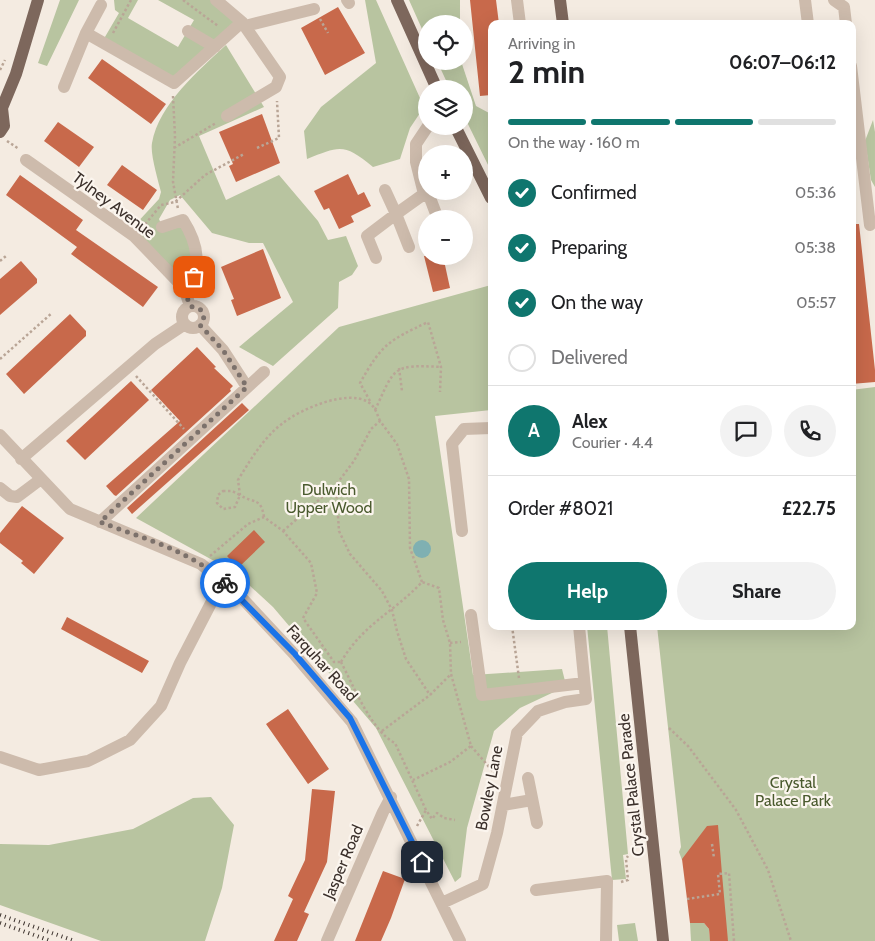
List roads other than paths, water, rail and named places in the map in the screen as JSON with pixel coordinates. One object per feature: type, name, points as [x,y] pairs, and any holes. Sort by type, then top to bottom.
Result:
[{"type":"main road","points":[[0,134],[4,126],[1,108],[19,65],[38,0]]},
{"type":"main road","points":[[397,0],[433,80]]},
{"type":"main road","points":[[561,1],[563,20]]},
{"type":"main road","points":[[460,135],[488,192]]},
{"type":"main road","name":"Crystal Palace Parade","points":[[630,630],[664,941]]},
{"type":"street","points":[[216,0],[244,24],[280,77],[276,87],[227,116]]},
{"type":"street","points":[[517,0],[520,20]]},
{"type":"street","points":[[805,0],[808,20]]},
{"type":"street","points":[[834,0],[844,7],[846,20]]},
{"type":"street","points":[[64,87],[86,33],[101,5]]},
{"type":"street","points":[[86,33],[174,83],[228,34],[244,24],[314,9]]},
{"type":"street","points":[[188,31],[214,47]]},
{"type":"street","points":[[856,108],[870,225]]},
{"type":"street","points":[[418,170],[416,144],[422,135]]},
{"type":"street","name":"Tylney Avenue","points":[[26,160],[134,236],[184,288],[190,306],[198,307],[203,313],[200,325]]},
{"type":"street","points":[[385,190],[409,247]]},
{"type":"street","points":[[376,258],[367,236],[418,198]]},
{"type":"street","points":[[162,226],[182,220],[193,236],[196,257],[194,277],[184,288]]},
{"type":"street","points":[[190,306],[182,316],[185,324],[192,328],[200,325],[223,350],[247,387]]},
{"type":"street","points":[[21,459],[128,367],[185,324]]},
{"type":"street","points":[[100,522],[264,372]]},
{"type":"street","points":[[462,531],[452,444],[464,429],[488,428]]},
{"type":"street","name":"Farquhar Road","points":[[0,435],[70,509],[177,552],[201,564],[223,580],[295,654],[350,718],[460,941]]},
{"type":"street","points":[[0,488],[10,496],[17,497],[41,479]]},
{"type":"street","points":[[0,757],[39,770],[88,761],[130,740],[161,706],[180,663],[223,580]]},
{"type":"street","points":[[471,615],[482,695],[584,683],[578,630]]},
{"type":"street","name":"Bowley Lane","points":[[442,902],[483,884],[503,805],[516,733],[538,711],[565,702],[586,699],[584,683]]},
{"type":"street","points":[[528,778],[537,823]]},
{"type":"street","name":"Jasper Road","points":[[327,941],[383,812],[391,798]]},
{"type":"street","points":[[503,805],[532,800]]},
{"type":"street","points":[[536,890],[607,881],[606,941]]},
{"type":"water","points":[[422,540],[428,543],[431,549],[428,555],[422,558],[416,555],[413,549],[416,543]]},
{"type":"railway","points":[[0,915],[75,941]]},
{"type":"railway","points":[[0,923],[51,941]]},
{"type":"park label","name":"Dulwich Upper Wood","points":[[329,498]]},
{"type":"park label","name":"Crystal Palace Park","points":[[793,791]]}]
